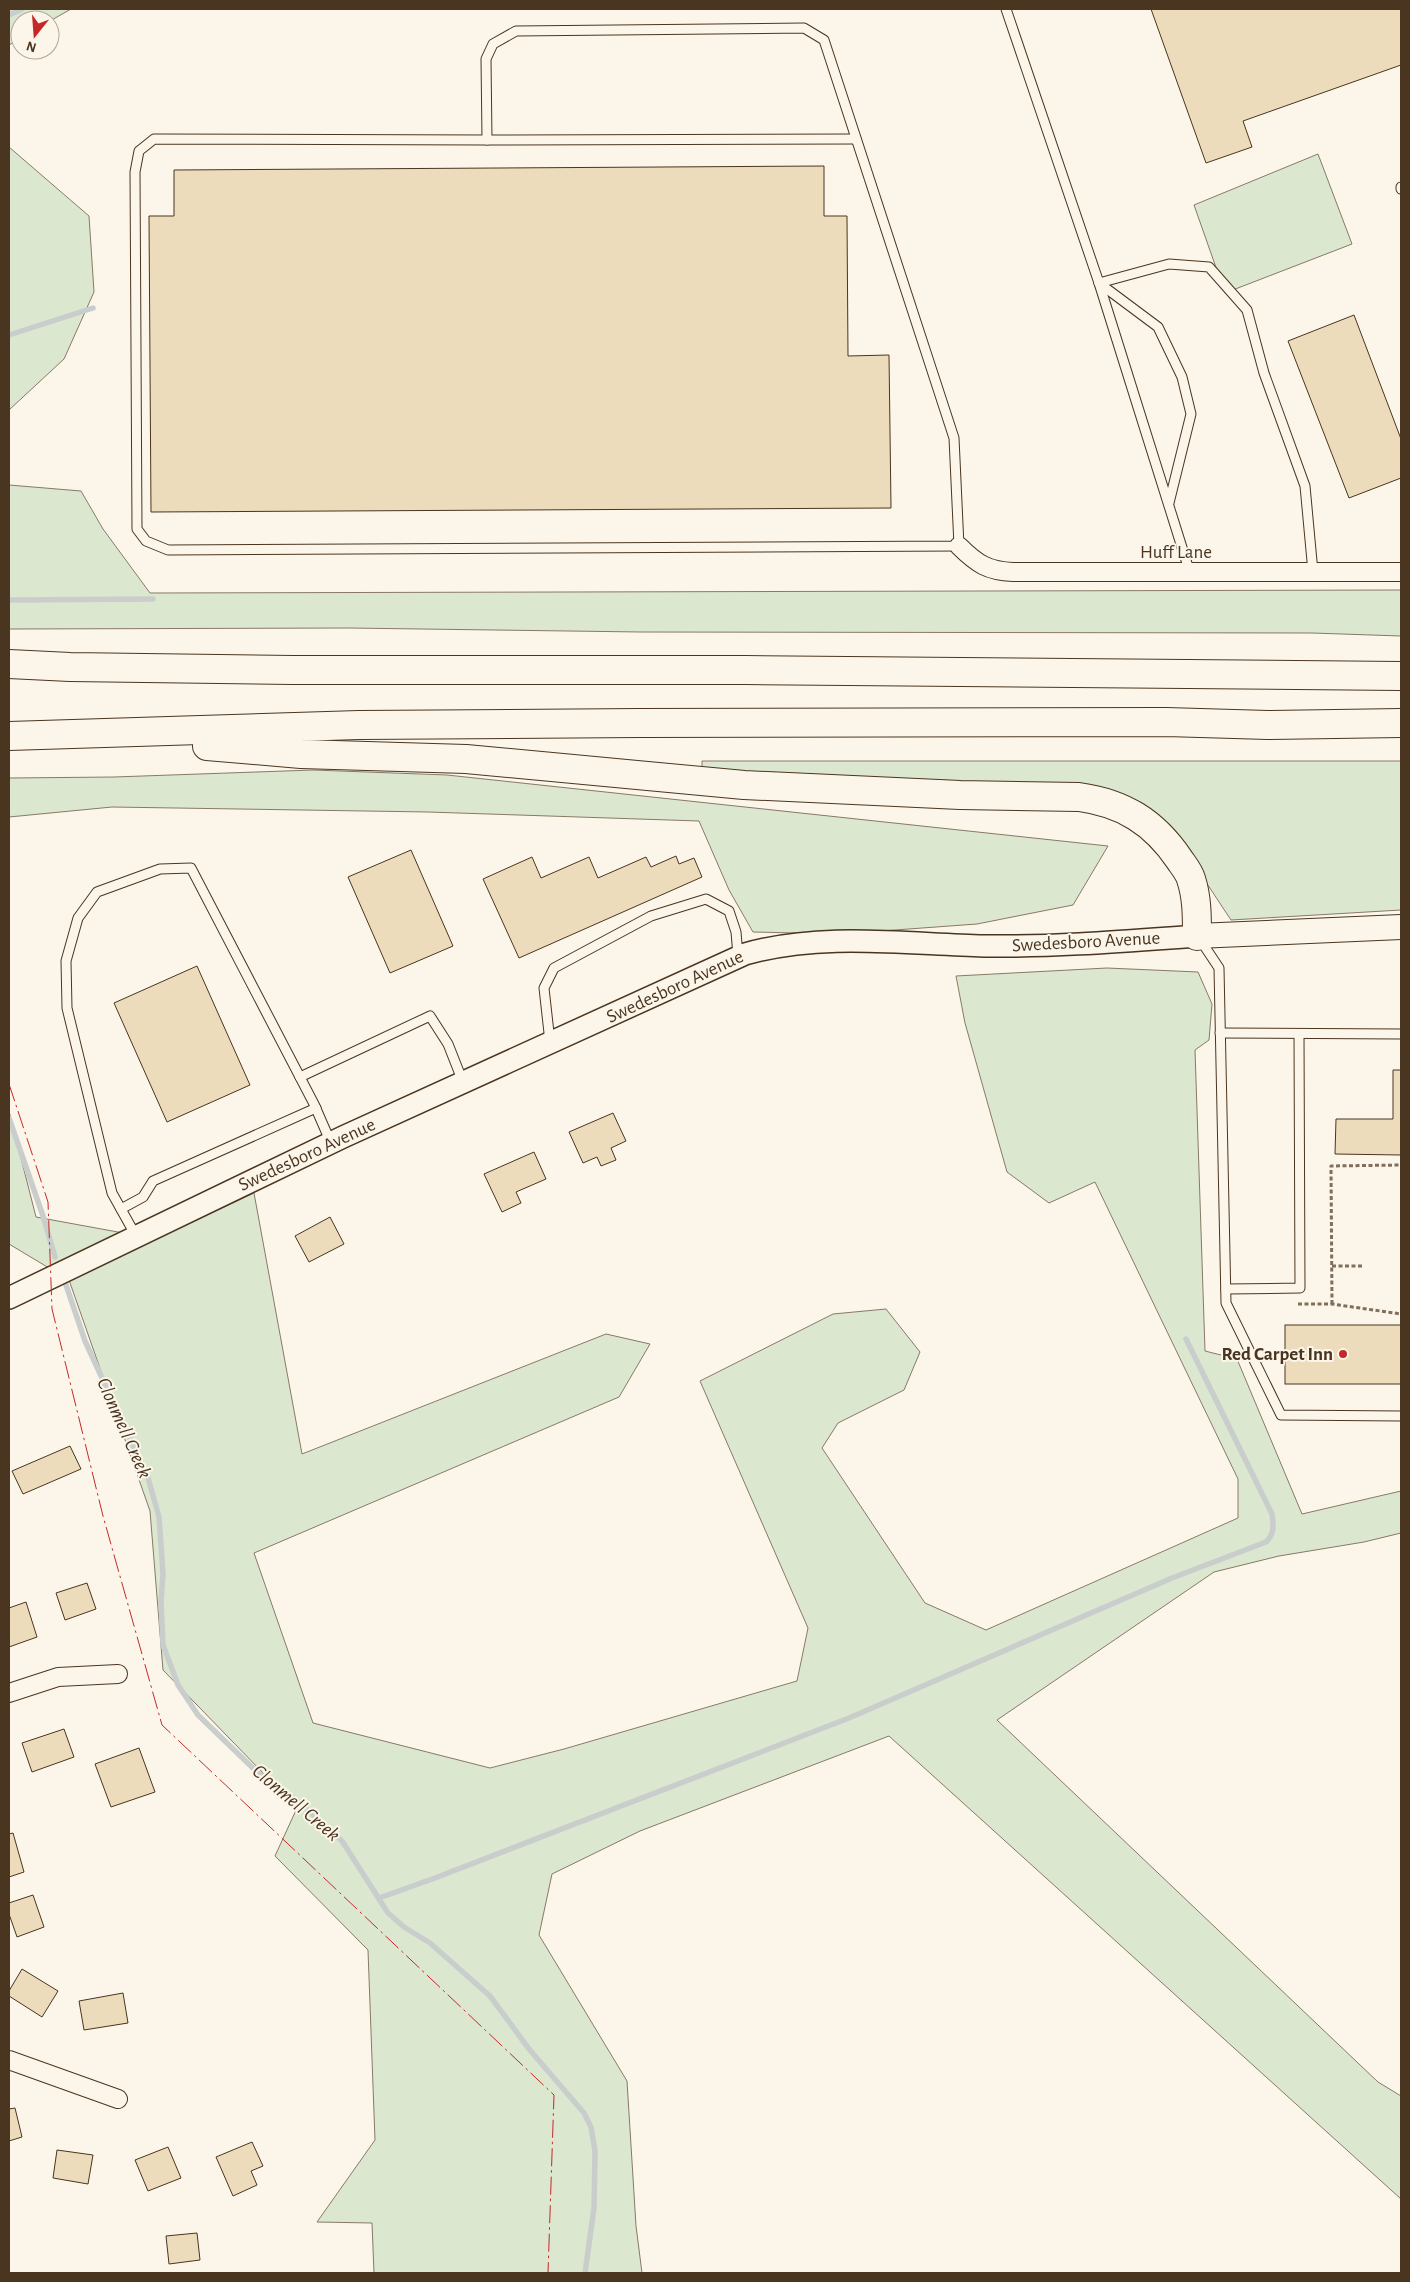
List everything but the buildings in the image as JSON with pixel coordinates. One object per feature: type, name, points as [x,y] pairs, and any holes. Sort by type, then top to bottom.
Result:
[{"type":"highway","points":[[9,664],[70,668],[293,670],[745,670],[1401,676]]},
{"type":"highway","points":[[1253,676],[1401,667]]},
{"type":"highway","points":[[9,736],[359,726],[629,723],[1166,722],[1268,725],[1401,723]]},
{"type":"highway","points":[[88,735],[301,754],[466,759],[744,785],[1093,799],[1110,804],[1133,815],[1152,827],[1167,842],[1191,877],[1197,903],[1197,936]]},
{"type":"main road","name":"Swedesboro Avenue","points":[[1197,936],[1401,927]]},
{"type":"street","name":"Huff Lane","points":[[959,546],[974,561],[995,571],[1190,573],[1401,572]]},
{"type":"street","name":"Swedesboro Avenue","points":[[9,1298],[331,1143],[738,956],[763,948],[818,941],[984,946],[1197,936]]},
{"type":"street","points":[[9,1694],[58,1677],[118,1674]]},
{"type":"street","points":[[9,2060],[118,2099]]},
{"type":"lane","points":[[1006,9],[1099,283],[1190,573]]},
{"type":"lane","points":[[487,140],[486,59],[493,44],[516,31],[804,28],[824,40],[954,438],[959,546],[168,550],[146,541],[137,529],[135,172],[139,152],[154,139],[487,140],[856,139]]},
{"type":"lane","points":[[1099,283],[1169,264],[1209,268],[1247,310],[1264,373],[1305,486],[1313,572]]},
{"type":"lane","points":[[1099,283],[1158,327],[1182,376],[1191,414],[1168,504]]},
{"type":"lane","points":[[136,1237],[112,1193],[66,1008],[66,961],[78,918],[97,892],[160,869],[191,868],[316,1108],[331,1143]]},
{"type":"lane","points":[[550,1043],[544,988],[554,968],[651,916],[706,900],[729,911],[736,932],[738,956]]},
{"type":"lane","points":[[1197,936],[1219,968],[1226,1303],[1281,1415],[1401,1416]]},
{"type":"lane","points":[[300,1077],[430,1016],[448,1044],[463,1082]]},
{"type":"lane","points":[[1220,1033],[1401,1034]]},
{"type":"lane","points":[[1226,1289],[1300,1288],[1299,1034]]},
{"type":"lane","points":[[121,1209],[143,1196],[153,1181],[316,1108]]},
{"type":"path","points":[[1332,1304],[1332,1166],[1401,1165]]},
{"type":"path","points":[[1332,1266],[1364,1266]]},
{"type":"path","points":[[1293,1304],[1332,1304],[1401,1314]]},
{"type":"green space","points":[[9,9],[71,9],[60,15],[60,10],[10,10],[9,45]]},
{"type":"green space","points":[[9,147],[89,216],[94,292],[64,359],[9,410]]},
{"type":"green space","points":[[1318,154],[1352,244],[1225,293],[1194,205]]},
{"type":"green space","points":[[9,485],[81,491],[103,529],[150,593],[1401,590],[1401,636],[1312,633],[641,632],[349,628],[9,629]]},
{"type":"green space","points":[[702,761],[1401,761],[1401,910],[1231,920],[1186,852],[1128,799],[702,775]]},
{"type":"green space","points":[[313,770],[447,775],[1108,846],[1073,905],[977,924],[840,934],[753,932],[729,890],[699,821],[428,812],[112,807],[9,817],[9,778],[114,777]]},
{"type":"green space","points":[[1107,968],[1198,972],[1212,1004],[1209,1040],[1195,1050],[1205,1351],[1237,1359],[1302,1514],[1401,1491],[1401,1533],[1364,1542],[1279,1556],[1214,1572],[997,1720],[1378,2082],[1401,2096],[1401,2199],[889,1736],[640,1831],[552,1874],[539,1935],[627,2081],[636,2226],[642,2273],[374,2273],[372,2223],[317,2222],[375,2140],[368,1950],[275,1856],[297,1808],[163,1670],[150,1511],[69,1280],[9,1244],[9,1111],[36,1217],[156,1239],[254,1193],[302,1454],[606,1334],[650,1344],[619,1397],[254,1553],[313,1723],[490,1768],[564,1749],[797,1681],[808,1628],[700,1381],[833,1314],[886,1309],[920,1352],[904,1390],[838,1423],[822,1448],[925,1603],[986,1630],[1238,1518],[1238,1479],[1095,1182],[1049,1203],[1007,1172],[965,1023],[956,976]]},
{"type":"waterway","points":[[9,15],[22,9]]},
{"type":"waterway","points":[[9,335],[93,308]]},
{"type":"waterway","points":[[9,600],[153,599]]},
{"type":"waterway","name":"Clonmell Creek","points":[[9,1118],[55,1257]]},
{"type":"waterway","name":"Clonmell Creek","points":[[66,1285],[85,1341],[148,1478],[159,1517],[163,1574],[161,1602],[163,1645],[178,1685],[198,1715],[257,1772],[300,1803],[342,1841],[388,1913],[404,1927],[430,1943],[490,1996],[529,2049],[584,2113],[591,2127],[595,2151],[594,2208],[585,2273]]},
{"type":"waterway","points":[[379,1898],[849,1718],[1172,1578],[1266,1542],[1273,1530],[1272,1514],[1186,1339]]},
{"type":"power","points":[[9,1084],[48,1202],[52,1309],[103,1516],[162,1725],[554,2095],[548,2273]]},
{"type":"place","name":"Red Carpet Inn","points":[[1343,1354]]}]
